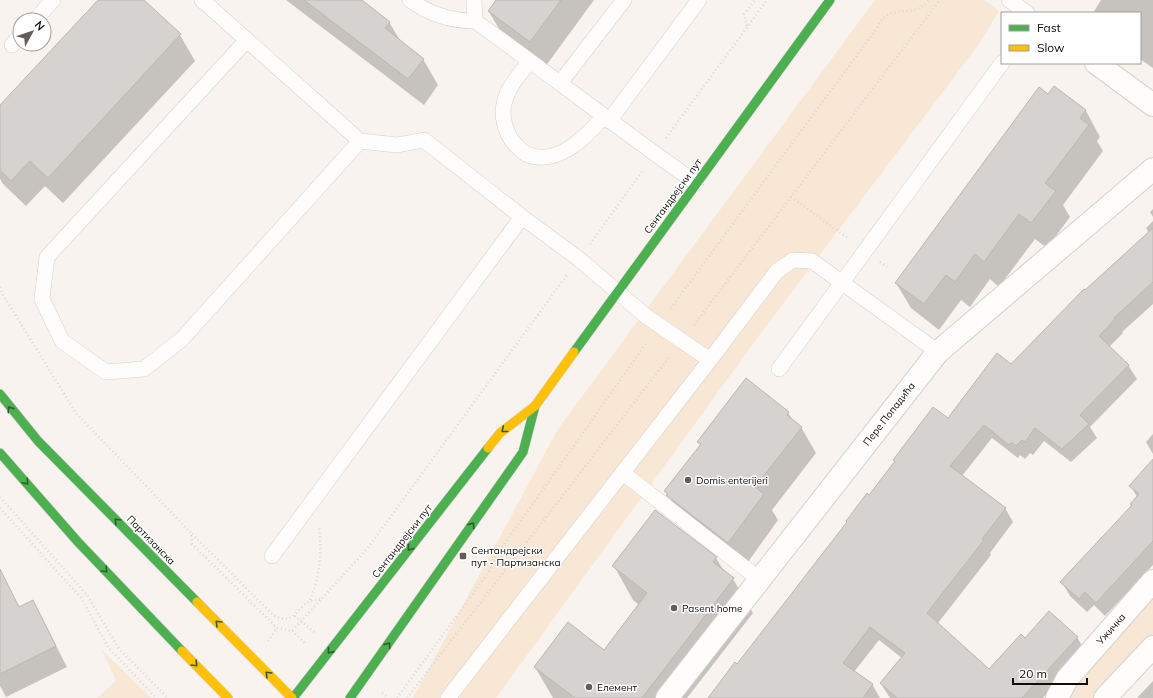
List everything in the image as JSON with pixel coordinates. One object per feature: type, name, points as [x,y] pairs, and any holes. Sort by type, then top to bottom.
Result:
[{"type":"main road","name":"Сентандрејски пут","points":[[293,698],[500,433],[535,406],[830,0]]},
{"type":"main road","name":"Партизанска","points":[[0,394],[17,419],[40,445],[108,511],[293,698]]},
{"type":"main road","name":"Сентандрејски пут","points":[[350,698],[523,452],[535,406]]},
{"type":"main road","points":[[0,453],[78,542],[228,698]]},
{"type":"street","points":[[1097,64],[1153,105]]},
{"type":"street","name":"Пере Попадића","points":[[666,698],[758,579],[938,352],[1153,169]]},
{"type":"street","name":"Ужичка","points":[[1057,698],[1067,679],[1153,581]]},
{"type":"street","points":[[1105,698],[1153,647]]},
{"type":"lane","points":[[42,12],[53,0]]},
{"type":"lane","points":[[202,0],[360,140],[397,145],[424,140],[522,217],[579,259],[617,293],[647,317],[710,360]]},
{"type":"lane","points":[[410,0],[437,14],[460,21],[475,21],[529,62],[560,83],[606,119],[696,183]]},
{"type":"lane","points":[[474,0],[475,21]]},
{"type":"lane","points":[[560,83],[624,0]]},
{"type":"lane","points":[[529,62],[514,81],[504,104],[505,125],[511,140],[525,154],[547,158],[570,148],[587,136],[606,119],[699,0]]},
{"type":"lane","points":[[1009,0],[1026,12]]},
{"type":"lane","points":[[247,40],[47,257],[42,299],[62,341],[106,372],[144,369],[182,339],[360,140]]},
{"type":"lane","points":[[779,369],[1001,64]]},
{"type":"lane","points":[[272,556],[522,217]]},
{"type":"lane","points":[[448,698],[710,360],[777,270],[793,260],[812,261],[938,352]]},
{"type":"lane","points":[[623,473],[758,579]]},
{"type":"path","points":[[747,27],[744,14],[755,0]]},
{"type":"path","points":[[191,533],[192,544],[277,628],[292,631],[367,549],[767,0]]},
{"type":"path","points":[[791,197],[887,267]]},
{"type":"path","points":[[0,287],[3,295],[76,414],[191,533],[273,615],[280,619],[295,616],[310,601],[315,590],[320,563],[320,536],[316,497]]},
{"type":"path","points":[[0,497],[87,595],[118,649],[168,698]]},
{"type":"path","points":[[0,508],[82,599],[108,647],[156,698]]},
{"type":"path","points":[[310,601],[320,599]]},
{"type":"shaded area","points":[[875,0],[984,0],[999,11],[979,44],[755,341],[496,698],[413,698],[558,429]]},
{"type":"shaded area","points":[[1153,593],[1153,638],[1096,698],[1065,698]]},
{"type":"shaded area","points":[[102,650],[151,698],[97,698],[116,681]]},
{"type":"building","points":[[98,0],[144,0],[181,34],[48,178],[30,161],[11,181],[0,170],[0,105],[49,52],[52,52],[52,49]]},
{"type":"building","points":[[304,0],[362,0],[390,22],[385,28],[424,59],[408,79]]},
{"type":"building","points":[[496,0],[561,0],[530,42],[488,11]]},
{"type":"building","points":[[1054,86],[1086,110],[1080,118],[1089,125],[1045,183],[1056,191],[1031,223],[1019,214],[984,262],[975,254],[955,282],[946,275],[924,304],[895,283],[1039,87],[1048,94]]},
{"type":"building","points":[[1153,228],[1153,282],[1114,318],[1115,319],[1099,336],[1129,365],[1080,415],[1089,424],[1062,449],[1035,428],[1025,442],[1022,440],[1016,446],[1012,442],[1009,445],[984,425],[950,466],[1006,508],[982,539],[984,540],[927,613],[989,669],[1021,634],[1025,638],[1049,611],[1078,637],[1022,698],[897,698],[880,683],[905,653],[870,627],[843,663],[873,684],[863,698],[708,698],[735,662],[737,664],[847,522],[846,521],[867,493],[869,495],[933,407],[948,418],[997,353],[1011,364],[1084,289],[1085,290]]},
{"type":"building","points":[[746,378],[789,412],[787,415],[802,427],[755,487],[764,494],[728,543],[666,495],[668,494],[664,491],[701,444],[697,442]]},
{"type":"building","points":[[1153,459],[1153,541],[1096,603],[1085,592],[1079,599],[1060,582],[1132,505],[1130,504],[1139,494],[1129,486]]},
{"type":"building","name":"Pasent home","points":[[655,510],[717,557],[713,562],[734,578],[642,698],[575,698],[534,667],[568,622],[604,650],[647,593],[612,566]]},
{"type":"building","points":[[0,569],[19,607],[33,600],[56,646],[0,674]]},
{"type":"traffic: fast","points":[[574,352],[830,0]]},
{"type":"traffic: fast","points":[[0,394],[38,441],[197,602]]},
{"type":"traffic: fast","points":[[350,698],[523,452],[535,406]]},
{"type":"traffic: fast","points":[[293,698],[488,448]]},
{"type":"traffic: fast","points":[[0,453],[78,542],[182,651]]},
{"type":"traffic: slow","points":[[488,448],[500,433],[535,406],[574,352]]},
{"type":"traffic: slow","points":[[197,602],[292,698]]},
{"type":"traffic: slow","points":[[182,651],[228,698]]},
{"type":"place","name":"Domis enterijeri","points":[[688,480]]},
{"type":"place","name":"Сентандрејски пут - Партизанска","points":[[463,556]]},
{"type":"place","name":"Pasent home","points":[[674,608]]},
{"type":"place","name":"Елемент","points":[[589,687]]}]
